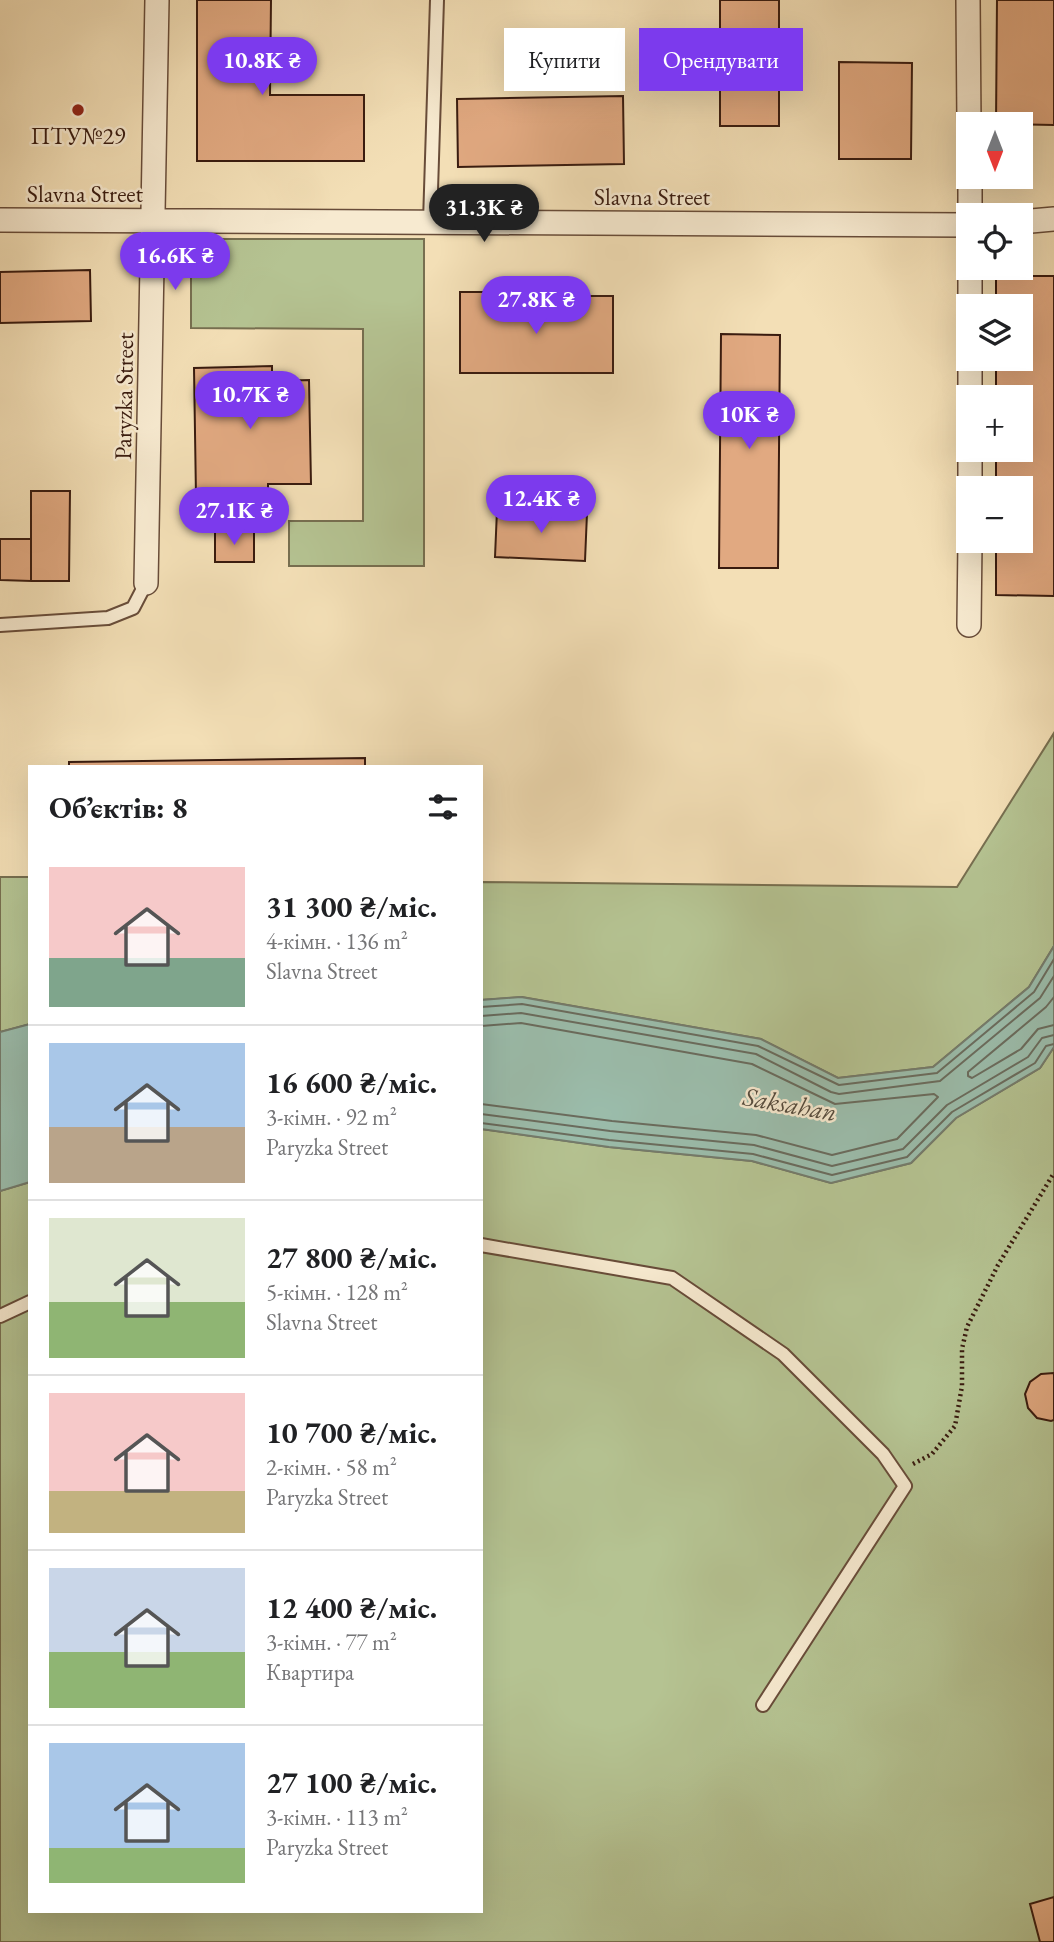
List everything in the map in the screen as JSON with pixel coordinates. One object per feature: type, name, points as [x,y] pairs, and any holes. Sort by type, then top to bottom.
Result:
[{"type":"street","name":"Paryzka Street","points":[[146,583],[157,0]]},
{"type":"street","points":[[968,0],[969,112]]},
{"type":"street","points":[[1033,221],[1054,219]]},
{"type":"street","name":"Slavna Street","points":[[0,220],[956,225]]},
{"type":"street","points":[[970,553],[970,625]]},
{"type":"lane","points":[[430,222],[437,0]]},
{"type":"lane","points":[[0,625],[108,618],[133,608],[146,583]]},
{"type":"lane","points":[[483,1245],[672,1278],[783,1354],[883,1454],[905,1486],[763,1705]]},
{"type":"lane","points":[[0,1316],[28,1303]]},
{"type":"path","points":[[896,1474],[932,1454],[955,1426],[960,1408],[962,1349],[967,1327],[998,1265],[1054,1172]]},
{"type":"green space","points":[[191,239],[424,239],[424,566],[289,566],[289,521],[363,521],[363,329],[191,328]]},
{"type":"green space","points":[[1054,733],[1054,946],[1029,987],[933,1067],[838,1078],[761,1039],[522,997],[483,1000],[483,882],[957,887]]},
{"type":"green space","points":[[0,877],[28,877],[28,1025],[0,1032]]},
{"type":"green space","points":[[1054,1047],[1054,1942],[0,1942],[0,1191],[28,1183],[28,1913],[483,1913],[483,1129],[609,1147],[752,1161],[831,1183],[911,1163],[956,1118],[1040,1068]]},
{"type":"water","name":"Saksahan","points":[[1054,946],[1054,1047],[1040,1068],[956,1118],[911,1163],[831,1183],[752,1161],[609,1147],[483,1129],[483,1000],[521,997],[761,1039],[838,1078],[933,1067],[1029,987]]},
{"type":"water","points":[[28,1025],[28,1183],[0,1191],[0,1032]]},
{"type":"building","points":[[197,0],[271,0],[270,95],[364,95],[364,161],[197,161]]},
{"type":"building","points":[[720,0],[779,0],[779,28],[720,28]]},
{"type":"building","points":[[997,0],[1054,0],[1054,125],[1033,125],[1033,112],[996,112]]},
{"type":"building","points":[[839,62],[912,63],[911,159],[839,159]]},
{"type":"building","points":[[720,91],[779,91],[779,126],[720,126]]},
{"type":"building","points":[[623,96],[624,164],[458,167],[457,99]]},
{"type":"building","points":[[90,270],[91,321],[0,323],[0,272]]},
{"type":"building","points":[[1033,276],[1054,276],[1054,596],[996,595],[996,553],[1033,553],[1033,476],[996,476],[996,462],[1033,462],[1033,385],[996,385],[996,371],[1033,371],[1033,294],[996,294],[996,280],[1033,280]]},
{"type":"building","points":[[460,292],[503,292],[503,309],[570,309],[569,296],[613,296],[613,373],[460,373]]},
{"type":"building","points":[[721,334],[780,335],[778,568],[719,568]]},
{"type":"building","points":[[272,366],[272,381],[309,380],[311,484],[268,484],[268,495],[196,497],[194,368]]},
{"type":"building","points":[[31,491],[70,491],[69,581],[31,581]]},
{"type":"building","points":[[497,510],[587,513],[585,561],[495,557]]},
{"type":"building","points":[[215,532],[254,532],[254,562],[215,562]]},
{"type":"building","points":[[0,539],[31,539],[31,581],[0,580]]},
{"type":"building","points":[[365,758],[365,765],[69,765],[69,762]]},
{"type":"building","points":[[1054,1373],[1054,1420],[1037,1418],[1028,1408],[1025,1394],[1030,1382],[1041,1374]]},
{"type":"building","points":[[1054,1897],[1054,1942],[1040,1942],[1030,1904]]},
{"type":"place","name":"ПТУ№29","points":[[78,110]]}]
